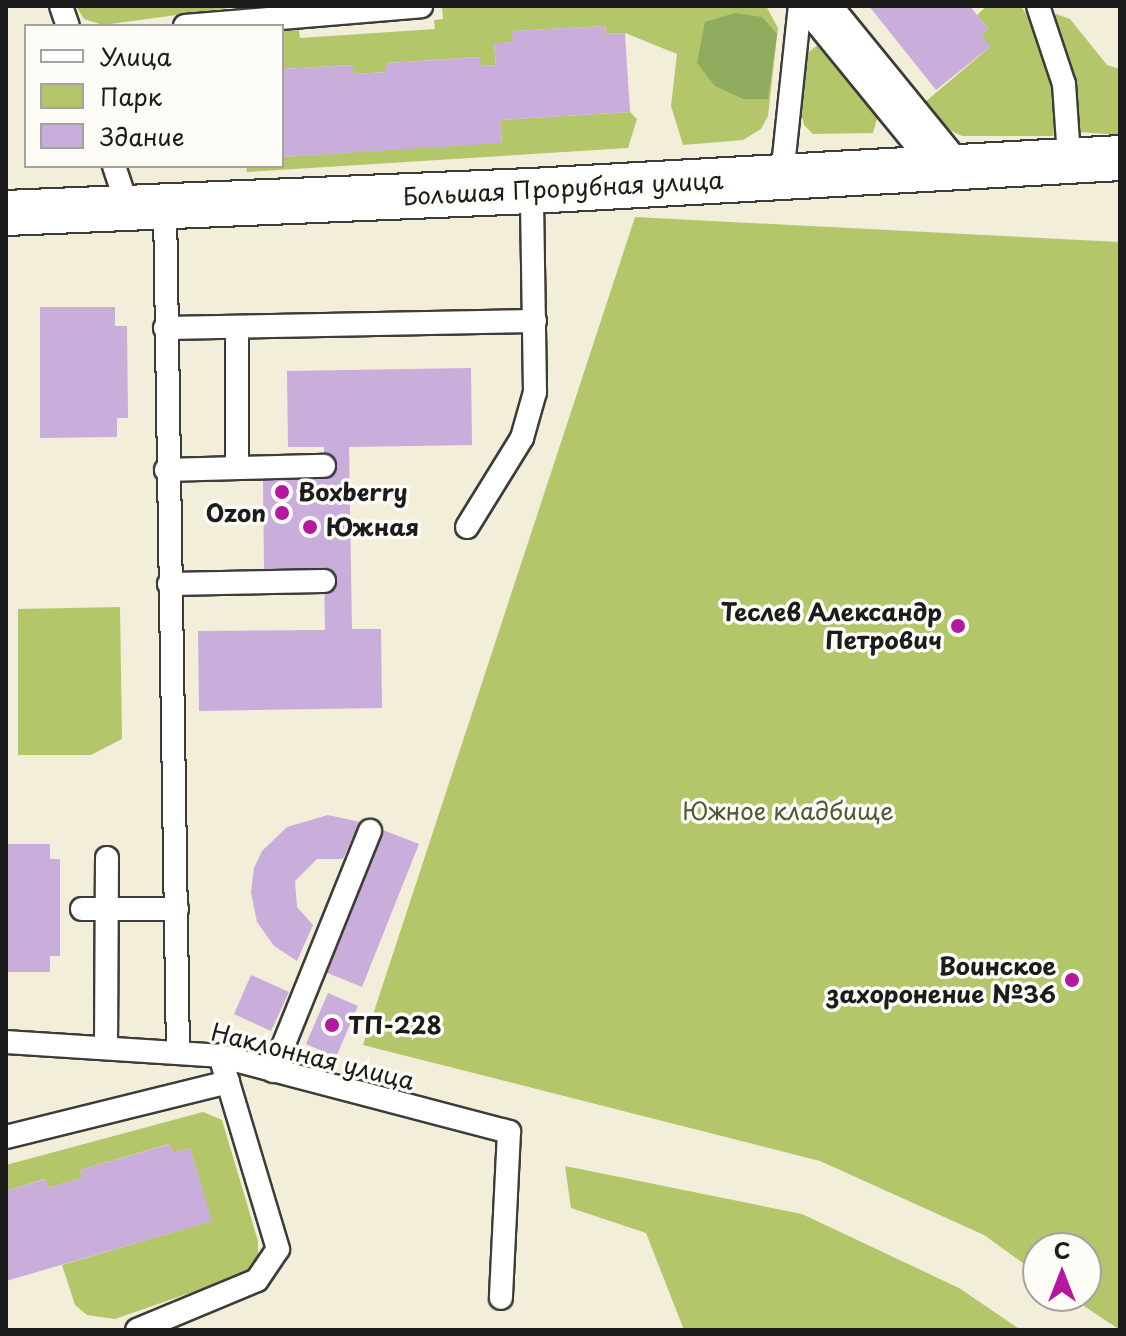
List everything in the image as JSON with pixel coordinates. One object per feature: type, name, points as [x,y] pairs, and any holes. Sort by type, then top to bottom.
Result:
[{"type":"street","points":[[817,6],[946,164]]},
{"type":"street","name":"Большая Прорубная улица","points":[[6,213],[532,191],[946,164],[1120,158]]},
{"type":"lane","points":[[209,24],[421,6]]},
{"type":"lane","points":[[782,176],[800,6]]},
{"type":"lane","points":[[1038,6],[1064,84],[1069,158]]},
{"type":"lane","points":[[116,168],[147,208],[165,328],[178,1052]]},
{"type":"lane","points":[[467,527],[522,438],[535,392],[532,191]]},
{"type":"lane","points":[[165,328],[535,321]]},
{"type":"lane","points":[[237,327],[237,468]]},
{"type":"lane","points":[[166,470],[324,466]]},
{"type":"lane","points":[[169,584],[324,581]]},
{"type":"lane","points":[[273,1071],[370,831]]},
{"type":"lane","points":[[106,1048],[107,858]]},
{"type":"lane","points":[[82,909],[177,909]]},
{"type":"lane","name":"Наклонная улица","points":[[6,1042],[220,1056],[509,1132],[501,1298]]},
{"type":"lane","points":[[137,1330],[257,1280],[278,1249],[220,1056]]},
{"type":"lane","points":[[6,1137],[228,1082]]},
{"type":"green space","points":[[76,6],[243,6],[110,24],[84,19]]},
{"type":"green space","points":[[442,6],[766,6],[778,28],[768,116],[761,129],[743,140],[683,145],[671,106],[677,54],[625,33],[606,34],[605,26],[513,31],[513,42],[494,44],[496,65],[480,66],[479,57],[386,63],[386,72],[353,74],[352,65],[284,69],[284,31],[299,30],[300,38],[435,29],[434,20],[443,19]]},
{"type":"green space","points":[[987,6],[1021,6],[1045,45],[1058,118],[1053,136],[962,136],[947,129],[925,102],[990,47],[981,35],[988,29],[977,15]]},
{"type":"green space","points":[[735,13],[762,17],[777,34],[768,99],[743,99],[715,86],[697,63],[705,22]]},
{"type":"green space","points":[[1056,14],[1070,19],[1107,65],[1120,69],[1120,135],[1080,132],[1052,21]]},
{"type":"green space","points":[[819,44],[838,54],[878,115],[873,133],[813,134],[804,125],[800,109],[805,55]]},
{"type":"green space","points":[[630,112],[637,119],[628,148],[247,172],[246,168],[284,168],[284,157],[502,142],[500,120]]},
{"type":"green space","name":"Южное кладбище","points":[[635,217],[1120,242],[1120,1330],[1093,1312],[1102,1312],[1102,1232],[1022,1232],[1022,1262],[984,1235],[820,1161],[363,1045]]},
{"type":"green space","points":[[120,607],[122,739],[91,755],[18,755],[18,609]]},
{"type":"green space","points":[[203,1112],[222,1120],[258,1241],[258,1263],[247,1273],[115,1319],[87,1315],[75,1305],[62,1265],[211,1221],[190,1148],[173,1153],[169,1144],[80,1170],[82,1178],[48,1188],[45,1179],[6,1191],[6,1165]]},
{"type":"green space","points":[[565,1166],[802,1214],[959,1288],[1021,1330],[684,1330],[646,1233],[571,1208]]},
{"type":"building","points":[[869,6],[970,6],[988,29],[981,35],[991,46],[936,90]]},
{"type":"building","points":[[605,26],[606,34],[625,33],[630,112],[500,120],[502,143],[284,157],[284,69],[353,65],[353,74],[386,72],[386,63],[480,57],[480,66],[496,65],[494,43],[513,42],[512,31]]},
{"type":"building","points":[[40,307],[115,307],[115,326],[127,326],[128,418],[117,418],[117,437],[40,438]]},
{"type":"building","points":[[471,368],[472,445],[349,447],[352,629],[381,629],[382,708],[199,711],[198,631],[325,630],[324,569],[264,570],[263,478],[324,477],[324,447],[288,447],[287,371]]},
{"type":"building","points":[[328,815],[360,822],[343,859],[317,859],[295,881],[297,907],[313,925],[297,961],[274,946],[257,922],[251,892],[254,868],[262,851],[287,827]]},
{"type":"building","points":[[383,830],[419,844],[362,987],[325,972]]},
{"type":"building","points":[[6,844],[50,844],[50,859],[60,859],[60,956],[50,956],[50,972],[6,972]]},
{"type":"building","points":[[251,975],[289,992],[271,1031],[234,1014]]},
{"type":"building","name":"ТП-228","points":[[328,993],[358,1006],[336,1057],[306,1044]]},
{"type":"building","points":[[170,1144],[173,1153],[190,1148],[212,1221],[6,1281],[6,1191],[46,1179],[48,1188],[82,1178],[80,1170]]},
{"type":"place","name":"Boxberry","points":[[282,492]]},
{"type":"place","name":"Ozon","points":[[282,513]]},
{"type":"place","name":"Южная","points":[[310,527]]},
{"type":"place","name":"Теслев Александр Петрович","points":[[958,626]]},
{"type":"place","name":"Воинское захоронение №36","points":[[1072,980]]},
{"type":"place","name":"ТП-228","points":[[332,1025]]}]
